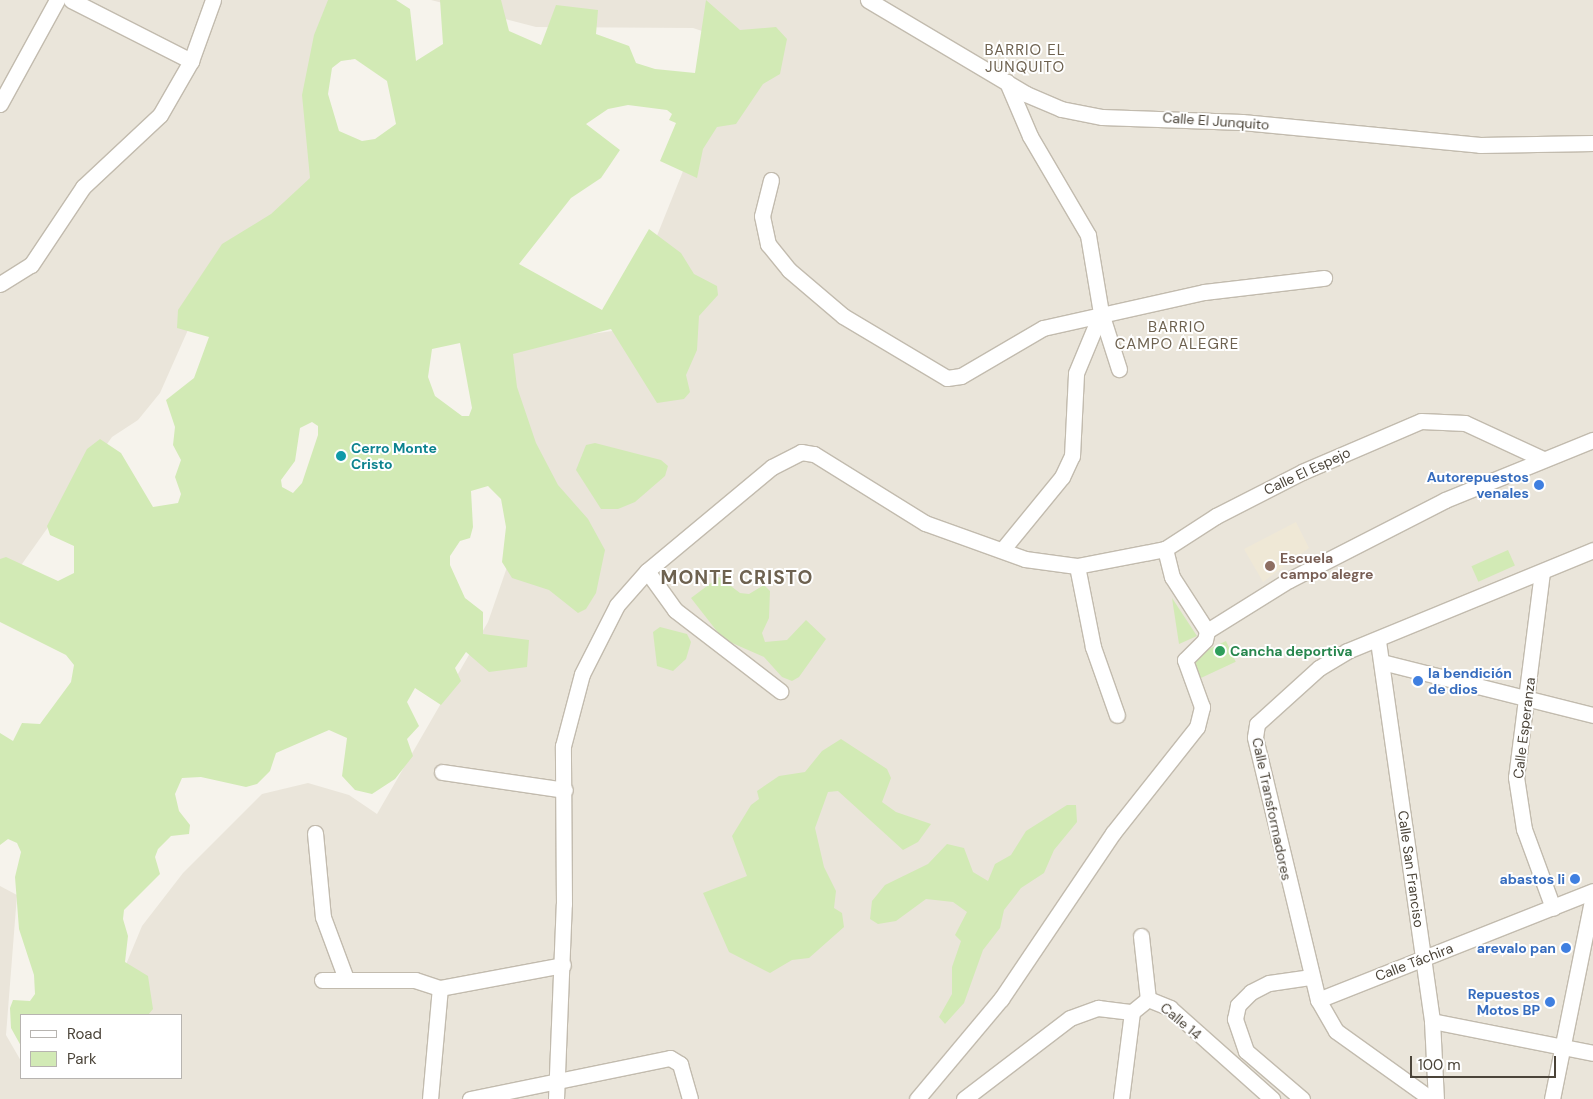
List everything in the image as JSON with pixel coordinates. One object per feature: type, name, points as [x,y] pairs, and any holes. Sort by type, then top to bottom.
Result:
[{"type":"street","points":[[0,104],[57,0]]},
{"type":"street","points":[[71,0],[191,60]]},
{"type":"street","points":[[0,284],[31,265],[83,188],[160,116],[191,60],[213,0]]},
{"type":"street","name":"Calle El Junquito","points":[[868,0],[1007,82],[1061,109],[1102,116],[1242,122],[1480,146],[1593,143]]},
{"type":"street","points":[[1007,82],[1030,136],[1088,235],[1100,313],[1119,369]]},
{"type":"street","points":[[771,180],[762,216],[768,244],[789,270],[843,316],[942,376],[961,376],[1036,330],[1100,313],[1204,292],[1324,278]]},
{"type":"street","points":[[1002,549],[1062,477],[1072,456],[1076,373],[1100,313]]},
{"type":"street","name":"Calle El Espejo","points":[[1165,549],[1216,516],[1302,472],[1421,421],[1465,423],[1543,459]]},
{"type":"street","points":[[918,1099],[1001,999],[1113,833],[1196,727],[1202,708],[1185,660],[1205,640],[1207,631],[1289,580],[1445,500],[1593,440]]},
{"type":"street","points":[[556,1099],[563,965],[565,790],[563,746],[582,674],[618,605],[647,571],[772,467],[801,452],[814,454],[925,522],[1025,559],[1078,566],[1165,549],[1176,584],[1207,631]]},
{"type":"street","name":"Calle Transformadores","points":[[1431,1099],[1336,1031],[1318,1000],[1310,977],[1255,738],[1257,724],[1319,668],[1347,651],[1378,641],[1593,550]]},
{"type":"street","points":[[1078,566],[1093,647],[1117,715]]},
{"type":"street","points":[[647,571],[675,610],[780,692]]},
{"type":"street","name":"Calle Esperanza","points":[[1542,572],[1528,696],[1516,777],[1517,804],[1553,908]]},
{"type":"street","name":"Calle San Franciso","points":[[1378,641],[1432,1021],[1436,1099]]},
{"type":"street","points":[[1382,662],[1528,696],[1593,715]]},
{"type":"street","points":[[442,772],[565,790]]},
{"type":"street","points":[[315,833],[323,917],[346,979]]},
{"type":"street","points":[[1552,1099],[1564,1048],[1593,893]]},
{"type":"street","name":"Calle Táchira","points":[[1318,1000],[1593,893]]},
{"type":"street","points":[[1142,936],[1148,999]]},
{"type":"street","points":[[322,980],[415,980],[440,988],[563,965]]},
{"type":"street","points":[[1302,1099],[1246,1051],[1235,1019],[1238,1005],[1251,992],[1269,983],[1310,977]]},
{"type":"street","points":[[430,1099],[440,988]]},
{"type":"street","name":"Calle 14","points":[[1132,1012],[1148,999],[1170,1008],[1272,1099]]},
{"type":"street","points":[[964,1099],[1070,1018],[1098,1008],[1132,1012],[1121,1099]]},
{"type":"street","points":[[1432,1021],[1593,1053]]},
{"type":"street","points":[[470,1099],[557,1079],[670,1058],[680,1064],[690,1099]]},
{"type":"shaded area","points":[[0,0],[394,0],[326,55],[325,92],[333,172],[191,323],[160,393],[138,420],[112,437],[0,595]]},
{"type":"shaded area","points":[[431,0],[1593,0],[1593,1099],[0,1099],[0,886],[17,895],[6,1035],[20,1059],[20,1079],[182,1079],[182,1014],[105,1014],[142,926],[183,873],[262,794],[308,783],[349,795],[377,814],[488,622],[515,544],[501,347],[619,330],[735,42],[693,28],[536,27]]},
{"type":"shaded area","name":"Escuela campo alegre","points":[[1296,522],[1309,548],[1263,582],[1244,549]]},
{"type":"green space","points":[[328,0],[396,0],[410,9],[416,61],[443,44],[440,0],[501,0],[509,31],[541,45],[556,5],[598,10],[596,34],[629,46],[636,63],[655,69],[695,73],[706,0],[740,30],[776,27],[787,39],[780,74],[763,84],[736,124],[717,127],[703,149],[697,178],[660,161],[676,123],[669,120],[672,114],[667,110],[628,105],[608,109],[586,124],[620,150],[601,178],[571,198],[519,264],[602,310],[649,229],[681,253],[694,274],[717,286],[718,295],[699,316],[697,350],[686,375],[690,392],[684,399],[657,403],[611,329],[513,354],[517,387],[536,443],[558,485],[588,519],[605,550],[596,593],[586,609],[578,613],[549,590],[512,578],[502,562],[506,527],[501,499],[488,486],[471,491],[473,527],[470,538],[460,541],[450,556],[450,565],[465,598],[483,612],[483,634],[529,640],[527,667],[489,672],[466,652],[455,668],[461,681],[441,705],[415,688],[407,702],[419,726],[407,739],[413,756],[395,779],[372,794],[355,790],[342,776],[347,738],[329,730],[276,753],[270,771],[257,784],[246,787],[201,777],[182,778],[175,794],[179,811],[190,825],[189,834],[171,836],[158,849],[155,857],[160,874],[124,910],[123,919],[128,936],[125,962],[148,976],[153,1009],[149,1014],[20,1014],[20,1044],[11,1028],[10,1008],[13,1000],[30,1001],[35,994],[34,975],[19,929],[15,877],[21,852],[17,843],[8,839],[0,845],[0,733],[13,741],[22,723],[40,724],[71,682],[74,665],[66,655],[0,622],[0,559],[6,557],[58,581],[74,573],[74,546],[50,535],[47,526],[87,449],[100,439],[121,453],[153,507],[178,503],[181,494],[175,477],[181,460],[173,445],[175,427],[166,400],[194,378],[209,337],[177,328],[178,310],[222,244],[271,214],[310,178],[302,95],[314,35]],"holes":[[[355,59],[387,81],[396,124],[375,139],[362,141],[339,131],[328,94],[332,68],[341,61]],[[460,343],[472,408],[469,416],[462,416],[435,396],[428,377],[432,349]],[[312,422],[318,426],[318,435],[302,483],[293,493],[282,487],[281,480],[295,461],[300,428]]]},
{"type":"green space","points":[[595,443],[661,460],[668,466],[665,476],[635,502],[618,509],[601,509],[576,470],[586,445]]},
{"type":"green space","points":[[1508,550],[1515,566],[1478,582],[1471,566]]},
{"type":"green space","points":[[719,577],[740,593],[749,594],[764,585],[770,591],[769,618],[762,633],[765,642],[787,640],[806,620],[826,639],[799,677],[792,681],[782,677],[764,657],[723,639],[691,598]]},
{"type":"green space","points":[[1172,598],[1197,636],[1179,644]]},
{"type":"green space","points":[[660,627],[687,634],[691,642],[686,659],[673,671],[657,666],[653,632]]},
{"type":"green space","name":"Cancha deportiva","points":[[1226,641],[1236,662],[1200,678],[1191,657]]},
{"type":"green space","points":[[841,739],[887,769],[891,778],[882,802],[896,812],[931,824],[918,842],[903,850],[838,791],[828,792],[815,828],[824,867],[836,891],[834,908],[842,913],[844,927],[809,958],[792,960],[770,973],[729,952],[703,893],[747,876],[732,836],[751,805],[759,799],[757,791],[779,776],[805,772],[822,751]]},
{"type":"green space","points":[[1067,805],[1076,805],[1077,822],[1054,850],[1044,873],[1021,888],[1004,910],[1000,928],[983,950],[964,1003],[945,1024],[939,1017],[952,994],[952,967],[961,941],[955,935],[967,912],[953,902],[926,899],[896,921],[878,924],[870,919],[872,901],[885,885],[928,864],[947,844],[964,848],[973,872],[988,881],[995,864],[1011,855],[1026,831]]},
{"type":"place","name":"Cerro Monte Cristo","points":[[341,456]]},
{"type":"place","name":"Autorepuestos venales","points":[[1539,485]]},
{"type":"place","name":"Escuela campo alegre","points":[[1270,566]]},
{"type":"place","name":"Cancha deportiva","points":[[1220,651]]},
{"type":"place","name":"la bendición de dios","points":[[1418,681]]},
{"type":"place","name":"abastos li","points":[[1575,879]]},
{"type":"place","name":"arevalo pan","points":[[1566,948]]},
{"type":"place","name":"Repuestos Motos BP","points":[[1550,1002]]},
{"type":"district","name":"BARRIO EL JUNQUITO","points":[[1025,58]]},
{"type":"district","name":"BARRIO CAMPO ALEGRE","points":[[1177,336]]},
{"type":"district","name":"MONTE CRISTO","points":[[737,578]]}]
